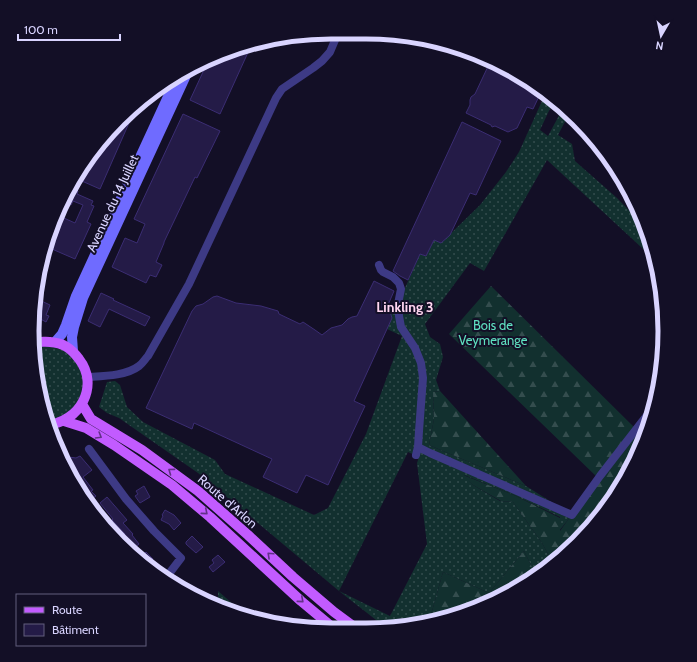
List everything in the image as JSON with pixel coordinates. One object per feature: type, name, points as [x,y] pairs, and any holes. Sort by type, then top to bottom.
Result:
[{"type":"main road","name":"Avenue du 14 Juillet","points":[[73,351],[72,337],[83,298],[185,78]]},
{"type":"main road","name":"Avenue du 14 Juillet","points":[[55,342],[62,334],[76,296],[173,85]]},
{"type":"main road","points":[[40,341],[55,342],[73,351],[84,365],[87,377],[87,391],[82,404],[74,414],[64,421],[54,424]]},
{"type":"main road","name":"Route d'Arlon","points":[[82,404],[91,419],[147,454],[198,491],[293,577],[349,623]]},
{"type":"main road","name":"Route d'Arlon","points":[[64,421],[86,428],[114,445],[172,485],[210,517],[301,601],[328,623]]},
{"type":"street","points":[[87,377],[123,373],[138,366],[148,356],[189,284],[276,98],[282,89],[322,60],[330,52],[335,39]]},
{"type":"street","points":[[379,265],[383,272],[393,277],[399,283],[401,289],[398,304],[398,316],[401,327],[415,348],[421,363],[423,378],[416,455]]},
{"type":"street","points":[[418,446],[430,453],[572,515],[645,419]]},
{"type":"street","points":[[89,449],[126,499],[154,531],[181,558],[169,574]]},
{"type":"green space","points":[[543,98],[552,105],[540,130],[548,136],[561,113],[566,119],[558,135],[572,144],[575,161],[617,198],[635,216],[647,253],[547,160],[484,271],[470,263],[425,324],[430,337],[440,344],[443,357],[436,380],[440,391],[433,392],[434,419],[429,445],[526,486],[572,515],[559,531],[560,517],[516,496],[464,475],[473,485],[500,501],[513,502],[542,543],[550,558],[534,570],[524,551],[489,593],[443,572],[431,615],[410,620],[396,618],[396,621],[379,622],[339,591],[198,473],[119,418],[107,413],[99,407],[107,382],[115,381],[120,385],[127,407],[143,422],[215,460],[225,474],[314,515],[328,508],[366,434],[402,336],[387,329],[392,318],[389,310],[398,304],[420,254],[426,256],[434,240],[441,243],[480,205],[506,172],[519,152]],"holes":[[[408,452],[419,457],[417,463],[427,544],[390,616],[339,591]]]},
{"type":"green space","name":"Bois de Veymerange","points":[[491,286],[636,429],[644,420],[628,460],[609,493],[586,524],[550,558],[542,543],[513,502],[501,501],[473,485],[463,475],[516,496],[560,518],[560,531],[598,478],[449,334]]},
{"type":"green space","points":[[47,346],[68,353],[78,364],[83,374],[84,385],[81,396],[76,405],[68,413],[58,418],[52,419],[49,407],[41,369],[40,347]]},
{"type":"green space","points":[[440,391],[526,486],[429,445],[434,419],[433,392]]},
{"type":"green space","points":[[524,551],[534,570],[512,584],[478,601],[460,608],[431,615],[443,572],[489,593]]},
{"type":"green space","points":[[218,591],[238,608],[224,603],[218,597]]},
{"type":"green space","points":[[396,618],[410,620],[404,621],[396,621]]},
{"type":"building","points":[[249,51],[220,114],[190,100],[205,68]]},
{"type":"building","points":[[488,66],[512,78],[539,96],[533,109],[527,107],[517,128],[508,132],[495,126],[492,127],[491,125],[466,113],[470,105],[471,97],[475,94]]},
{"type":"building","points":[[183,114],[220,131],[197,178],[195,177],[164,242],[156,262],[162,265],[156,277],[150,275],[146,283],[112,267],[125,238],[137,243],[145,224],[134,219]]},
{"type":"building","points":[[131,119],[100,189],[81,181],[111,138]]},
{"type":"building","points":[[462,122],[501,141],[476,195],[470,193],[450,235],[441,243],[434,240],[426,256],[420,254],[408,280],[393,271]]},
{"type":"building","points":[[75,190],[78,191],[77,194],[93,201],[91,205],[94,206],[87,222],[91,224],[75,259],[51,249],[62,217],[75,223],[83,205],[73,201],[71,205],[68,204]]},
{"type":"building","points":[[374,281],[394,291],[388,305],[392,318],[354,401],[365,406],[328,485],[306,475],[297,493],[263,477],[272,459],[194,423],[192,429],[146,408],[192,311],[196,306],[203,304],[217,296],[236,303],[261,306],[278,311],[279,314],[300,324],[303,322],[322,335],[331,328],[342,325],[348,319],[357,316]]},
{"type":"building","points":[[101,293],[150,317],[145,326],[109,309],[100,327],[88,321]]},
{"type":"building","points":[[41,301],[50,305],[46,315],[49,316],[46,322],[40,319]]},
{"type":"building","points":[[80,456],[92,470],[83,477],[93,490],[91,491],[96,496],[92,499],[68,457],[76,458]]},
{"type":"building","points":[[144,486],[150,497],[140,503],[135,496],[138,494],[136,491]]},
{"type":"building","points":[[107,497],[127,520],[123,523],[133,534],[132,535],[139,544],[135,548],[123,536],[125,534],[112,520],[113,519],[100,503]]},
{"type":"building","points":[[165,510],[174,515],[181,523],[174,530],[169,524],[161,520]]},
{"type":"building","points":[[192,536],[203,547],[196,553],[186,544]]},
{"type":"building","points":[[146,552],[153,559],[151,561],[143,555]]},
{"type":"building","points":[[218,555],[225,562],[213,572],[209,567],[214,563],[212,560]]},
{"type":"district","name":"Linkling 3","points":[[405,307]]}]
